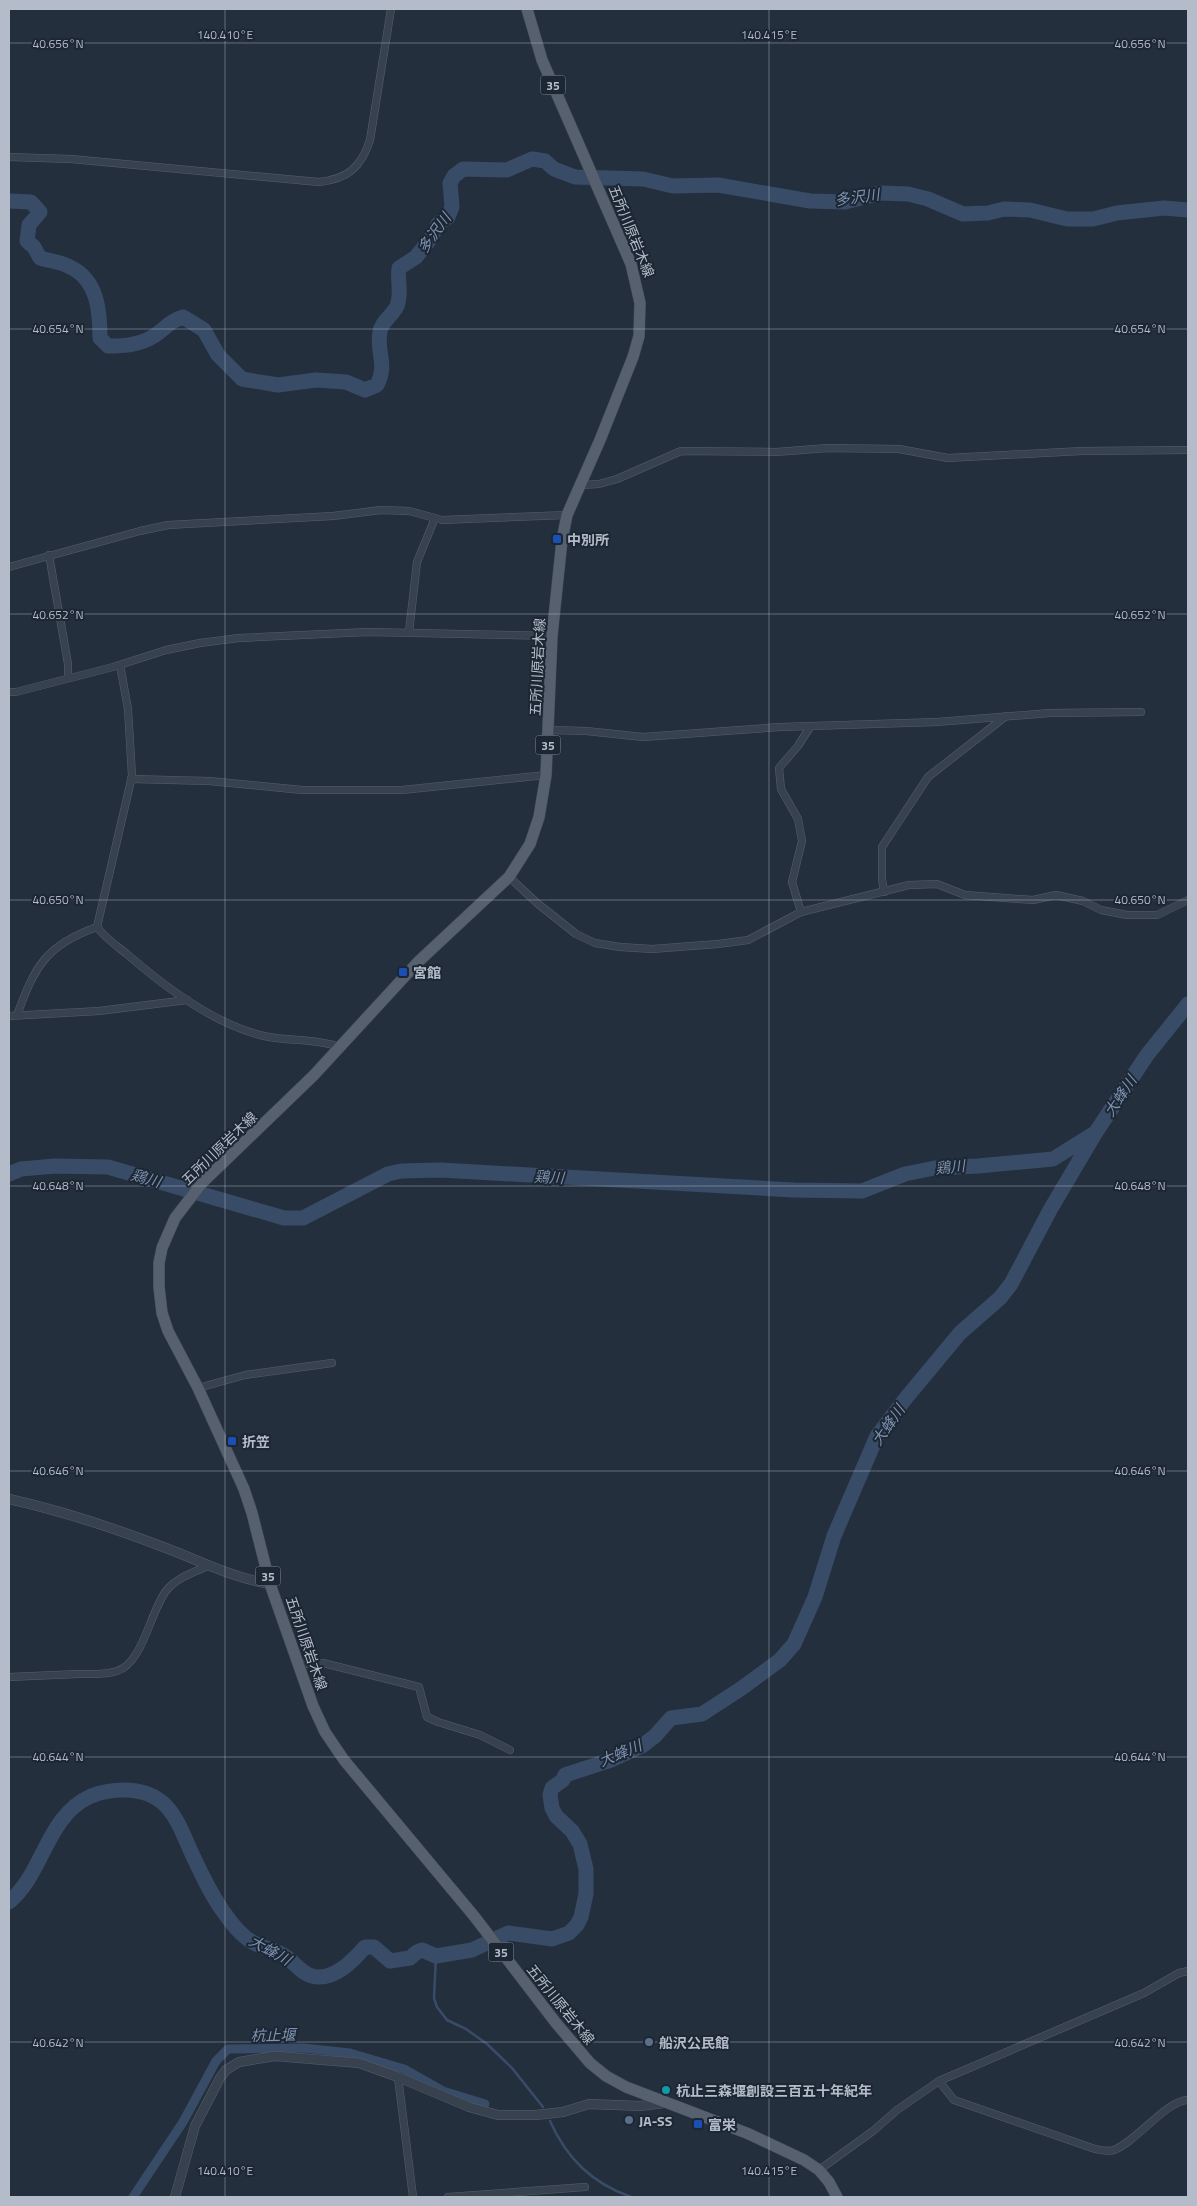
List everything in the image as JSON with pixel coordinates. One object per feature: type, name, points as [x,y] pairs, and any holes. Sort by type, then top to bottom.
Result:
[{"type":"main road","name":"五所川原岩木線","points":[[527,9],[542,60],[631,264],[638,288],[640,320],[639,336],[633,357],[567,515],[562,540],[552,636],[549,730],[544,799],[530,844],[508,877],[418,962],[314,1076],[202,1183],[186,1201],[175,1218],[162,1248],[159,1263],[162,1313],[168,1331],[198,1388],[250,1505],[270,1584],[313,1706],[324,1732],[344,1760],[474,1916],[528,1987],[590,2063],[606,2076],[626,2087],[750,2134],[804,2160],[819,2170],[829,2182],[837,2197]]},
{"type":"street","points":[[9,157],[71,159],[319,182],[334,181],[354,169],[365,156],[368,148],[390,9]]},
{"type":"street","points":[[581,485],[599,484],[618,479],[680,451],[776,452],[828,448],[899,449],[948,458],[1082,451],[1188,450]]},
{"type":"street","points":[[9,567],[140,530],[168,525],[333,516],[380,510],[409,511],[442,520],[567,515]]},
{"type":"street","points":[[409,632],[417,562],[435,518]]},
{"type":"street","points":[[49,555],[68,664],[68,677]]},
{"type":"street","points":[[9,692],[16,692],[120,665],[166,650],[239,638],[409,632],[434,635],[552,636]]},
{"type":"street","points":[[97,927],[131,779],[128,709],[120,665]]},
{"type":"street","points":[[549,730],[586,730],[643,737],[780,727],[937,722],[1050,713],[1141,712]]},
{"type":"street","points":[[884,892],[882,848],[917,792],[928,777],[1006,716]]},
{"type":"street","points":[[801,912],[792,882],[802,842],[798,819],[781,789],[779,768],[798,746],[810,727]]},
{"type":"street","points":[[131,779],[209,781],[302,790],[402,790],[546,775]]},
{"type":"street","points":[[508,877],[576,934],[595,943],[652,949],[748,940],[801,912],[909,886],[937,884],[965,896],[1033,900],[1056,895],[1083,901],[1101,910],[1127,915],[1157,915],[1188,900]]},
{"type":"street","points":[[97,927],[146,971],[222,1021],[267,1037],[323,1041],[340,1047]]},
{"type":"street","points":[[17,1015],[28,984],[43,959],[57,946],[78,933],[97,927]]},
{"type":"street","points":[[9,1016],[99,1011],[188,1000]]},
{"type":"street","points":[[198,1388],[245,1375],[332,1363]]},
{"type":"street","points":[[9,1500],[55,1510],[125,1533],[208,1566],[252,1581],[270,1584]]},
{"type":"street","points":[[9,1677],[100,1674],[116,1671],[124,1667],[131,1662],[143,1640],[156,1607],[167,1590],[177,1580],[208,1566]]},
{"type":"street","points":[[299,1664],[323,1663],[419,1687],[427,1717],[480,1735],[510,1750]]},
{"type":"street","points":[[819,2170],[873,2131],[897,2110],[939,2081],[1144,1993],[1179,1973],[1188,1971]]},
{"type":"street","points":[[175,2197],[196,2126],[220,2078],[226,2070],[239,2062],[275,2056],[359,2063],[469,2107],[498,2115],[536,2115],[563,2112],[589,2104],[640,2106],[664,2103]]},
{"type":"street","points":[[398,2077],[413,2197]]},
{"type":"street","points":[[939,2081],[954,2100],[1095,2149],[1112,2151],[1138,2135],[1165,2111],[1182,2100],[1188,2100]]},
{"type":"street","points":[[448,2197],[585,2187]]},
{"type":"waterway","name":"多沢川","points":[[9,201],[31,202],[40,212],[29,225],[27,241],[34,247],[40,258],[67,265],[79,273],[92,288],[98,308],[100,338],[108,346],[138,343],[154,336],[174,321],[183,317],[204,330],[218,355],[242,379],[278,385],[316,380],[346,382],[365,390],[377,385],[382,370],[379,346],[380,332],[397,306],[399,268],[416,257],[431,238],[438,224],[448,217],[452,207],[450,183],[454,176],[463,169],[507,170],[532,159],[545,161],[554,169],[575,177],[643,179],[673,186],[718,185],[810,201],[845,202],[881,193],[908,194],[928,199],[963,214],[988,213],[1004,209],[1030,210],[1067,219],[1093,219],[1117,213],[1164,208],[1188,210]]},
{"type":"waterway","name":"大蜂川","points":[[9,1902],[21,1890],[64,1817],[76,1805],[91,1796],[108,1791],[124,1790],[139,1791],[151,1795],[169,1809],[211,1892],[241,1934],[254,1943],[284,1955],[302,1971],[312,1976],[320,1977],[335,1973],[355,1958],[365,1947],[374,1947],[390,1961],[410,1958],[422,1950],[436,1956],[472,1950],[508,1933],[552,1939],[569,1933],[577,1925],[581,1917],[586,1894],[586,1869],[580,1844],[572,1831],[556,1816],[552,1808],[550,1795],[552,1788],[563,1780],[565,1775],[611,1760],[642,1746],[655,1736],[671,1718],[702,1714],[780,1660],[794,1644],[815,1597],[834,1536],[877,1436],[960,1333],[1000,1298],[1011,1284],[1050,1210],[1096,1132],[1147,1055],[1188,1004]]},
{"type":"waterway","name":"鶏川","points":[[9,1174],[21,1169],[55,1166],[108,1167],[284,1218],[303,1218],[388,1174],[401,1171],[441,1170],[794,1190],[862,1191],[905,1174],[935,1168],[1053,1159],[1093,1134]]},
{"type":"waterway","points":[[436,1956],[434,1998],[437,2007],[447,2020],[466,2029],[487,2044],[512,2068],[543,2107]]},
{"type":"waterway","name":"杭止堰","points":[[133,2197],[183,2122],[216,2061],[228,2049],[303,2048],[350,2053],[404,2069],[443,2091],[485,2104]]},
{"type":"waterway","points":[[550,2121],[564,2147],[582,2168],[604,2185],[631,2197]]},
{"type":"place","name":"中別所","points":[[557,539]]},
{"type":"place","name":"宮館","points":[[403,972]]},
{"type":"place","name":"折笠","points":[[232,1441]]},
{"type":"place","name":"船沢公民館","points":[[649,2042]]},
{"type":"place","name":"杭止三森堰創設三百五十年紀年","points":[[666,2090]]},
{"type":"place","name":"JA-SS","points":[[629,2120]]},
{"type":"place","name":"富栄","points":[[698,2124]]}]
